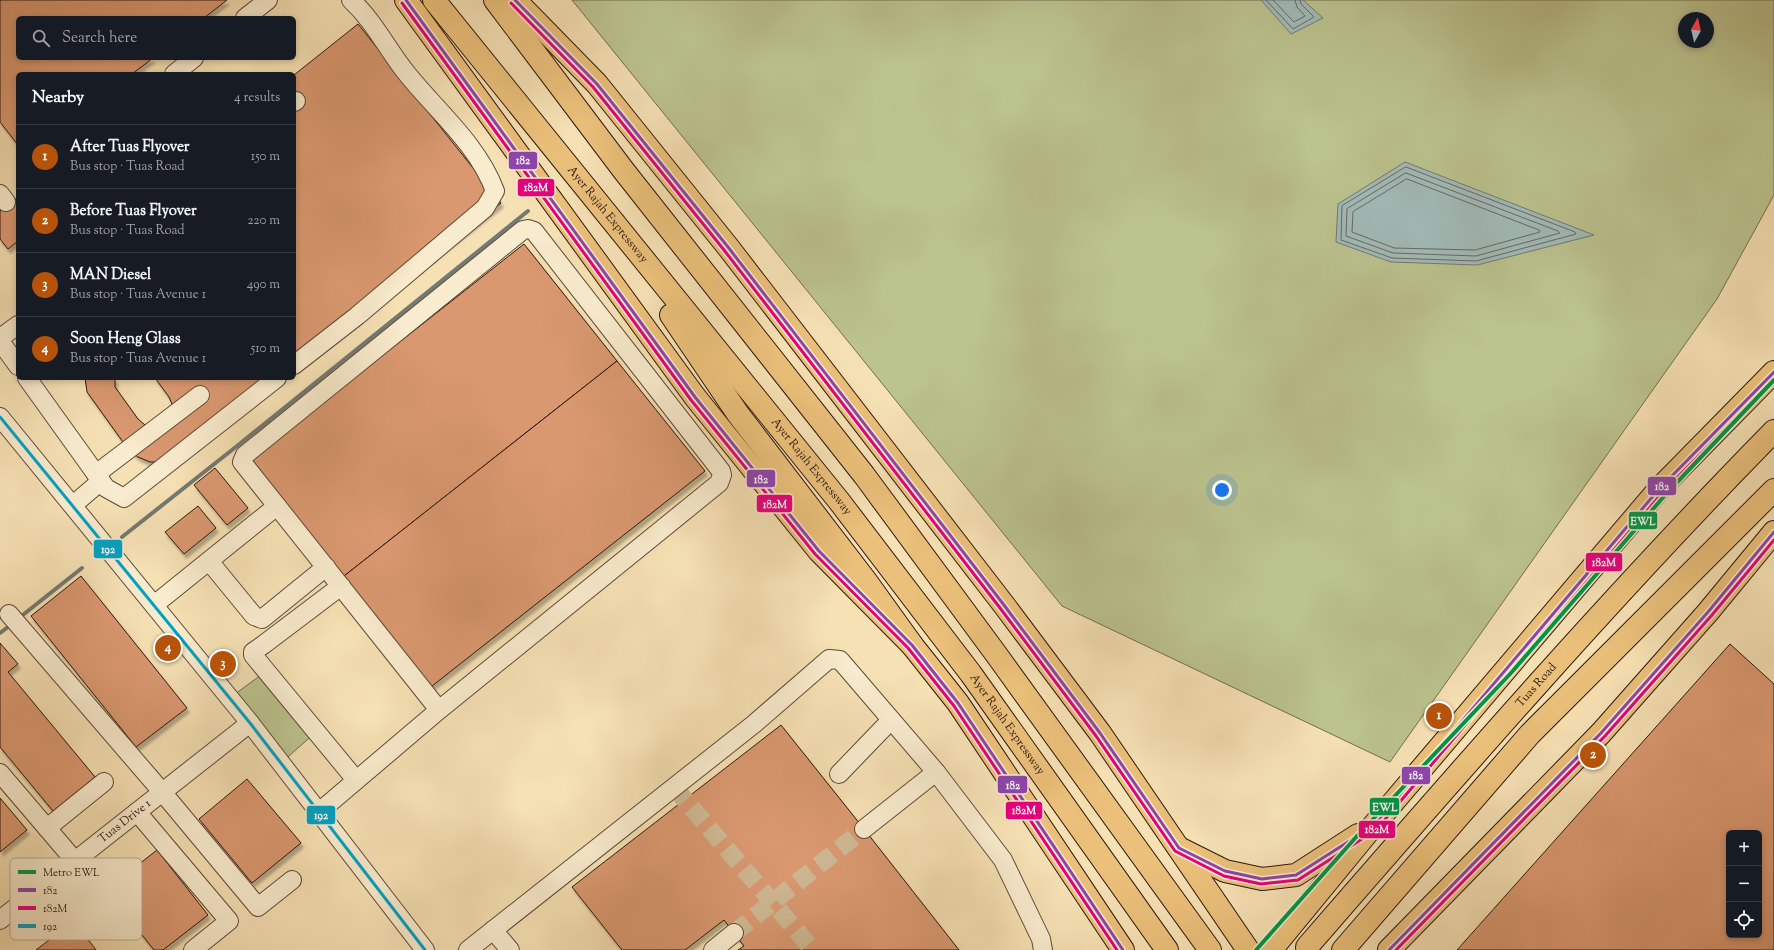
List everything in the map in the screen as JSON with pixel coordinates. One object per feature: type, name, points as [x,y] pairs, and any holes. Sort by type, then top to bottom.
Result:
[{"type":"main road","points":[[406,0],[695,397],[819,551],[912,645]]},
{"type":"main road","name":"Ayer Rajah Expressway","points":[[434,0],[858,525],[971,674],[1167,950]]},
{"type":"main road","points":[[495,0],[624,171],[864,475],[1001,661],[1210,950]]},
{"type":"main road","points":[[515,0],[597,84],[728,247],[1004,605],[1100,733],[1248,950]]},
{"type":"main road","points":[[591,196],[738,414],[958,704],[1121,949]]},
{"type":"main road","points":[[1271,950],[1373,826],[1659,489],[1774,372]]},
{"type":"main road","name":"Tuas Road","points":[[1307,947],[1506,718],[1710,497],[1774,431]]},
{"type":"main road","points":[[1343,950],[1530,734],[1774,490]]},
{"type":"main road","points":[[1389,950],[1403,941],[1601,733],[1708,612],[1774,532]]},
{"type":"main road","points":[[1179,848],[1225,871],[1262,879],[1296,875],[1350,839],[1373,826]]},
{"type":"street","points":[[248,16],[268,0]]},
{"type":"street","points":[[296,363],[357,316],[485,208],[495,191],[489,175],[473,150],[407,74],[365,14],[351,0]]},
{"type":"street","points":[[176,72],[192,60]]},
{"type":"street","points":[[319,812],[439,710],[719,483],[722,476],[721,471],[534,231],[528,229],[523,230],[245,455],[243,464],[439,710]]},
{"type":"street","points":[[16,327],[0,340],[16,363]]},
{"type":"street","points":[[28,380],[106,488],[124,498],[274,380]]},
{"type":"street","points":[[73,505],[99,478],[200,395]]},
{"type":"street","points":[[0,416],[250,723],[425,950]]},
{"type":"street","points":[[154,604],[277,506]]},
{"type":"street","points":[[209,561],[258,619],[262,619],[326,567]]},
{"type":"street","points":[[341,586],[253,652],[253,655],[356,780]]},
{"type":"street","points":[[9,614],[163,793],[258,907],[292,880]]},
{"type":"street","points":[[468,950],[754,724],[829,659],[840,660],[936,772],[1003,860],[1041,939],[1043,950]]},
{"type":"street","points":[[839,774],[891,720]]},
{"type":"street","name":"Tuas Drive 1","points":[[79,858],[250,723]]},
{"type":"street","points":[[864,829],[936,772]]},
{"type":"street","points":[[0,773],[72,858]]},
{"type":"street","points":[[46,828],[104,782]]},
{"type":"street","points":[[137,812],[229,921],[193,950]]},
{"type":"street","name":"Tuas Drive 1","points":[[0,920],[10,912]]},
{"type":"street","points":[[493,930],[510,950]]},
{"type":"street","points":[[713,950],[734,933]]},
{"type":"green space","points":[[572,0],[1774,0],[1774,195],[1717,299],[1390,762],[1062,606]]},
{"type":"green space","points":[[265,672],[315,733],[282,762],[231,697]]},
{"type":"water","points":[[1261,0],[1303,0],[1323,18],[1291,34]]},
{"type":"water","points":[[1405,162],[1594,235],[1477,265],[1391,262],[1336,242],[1338,204]]},
{"type":"building","points":[[0,0],[227,0],[207,16],[16,16],[16,60],[150,60],[135,72],[16,72],[16,142],[0,122]]},
{"type":"building","points":[[358,24],[501,203],[296,364],[296,73]]},
{"type":"building","points":[[16,199],[16,243],[8,249],[0,239],[0,211]]},
{"type":"building","points":[[524,244],[617,361],[339,580],[246,463]]},
{"type":"building","points":[[617,361],[705,471],[427,690],[339,580]]},
{"type":"building","points":[[85,380],[115,380],[115,387],[138,419],[145,425],[153,427],[172,413],[172,404],[169,397],[156,380],[276,380],[164,462],[150,462],[138,457],[128,449],[87,392]]},
{"type":"building","points":[[215,468],[248,508],[227,525],[194,485]]},
{"type":"building","points":[[198,506],[216,528],[184,554],[165,532]]},
{"type":"building","points":[[81,576],[187,708],[136,747],[31,616]]},
{"type":"building","points":[[0,643],[18,664],[8,672],[95,777],[53,811],[0,747]]},
{"type":"building","points":[[1730,644],[1774,684],[1774,950],[1457,950]]},
{"type":"building","points":[[781,725],[959,950],[738,950],[744,946],[724,920],[685,950],[622,950],[572,887]]},
{"type":"building","points":[[247,779],[301,843],[252,883],[199,819]]},
{"type":"building","points":[[0,798],[27,830],[0,852]]},
{"type":"building","points":[[157,850],[208,915],[163,950],[154,950],[142,935],[142,862]]},
{"type":"building","points":[[49,940],[88,940],[96,950],[36,950]]},
{"type":"waterway","points":[[122,537],[528,211]]},
{"type":"waterway","points":[[19,618],[82,568]]},
{"type":"waterway","points":[[0,633],[12,624]]},
{"type":"tunnel","points":[[674,787],[813,950]]},
{"type":"tunnel","points":[[734,933],[864,829]]},
{"type":"metro line","name":"EWL","points":[[1256,950],[1357,836],[1511,673],[1666,494],[1774,380]]},
{"type":"transit line","name":"182","points":[[406,0],[695,397],[819,551],[912,645],[958,703],[1123,950]]},
{"type":"transit line","name":"182","points":[[515,0],[597,84],[728,247],[1004,605],[1100,733],[1179,848],[1225,871],[1262,879],[1296,875],[1373,826],[1659,489],[1774,372]]},
{"type":"transit line","name":"182M","points":[[402,3],[691,400],[815,554],[908,648],[954,706],[1117,950]]},
{"type":"transit line","name":"182M","points":[[511,3],[593,87],[724,250],[1000,608],[1096,736],[1175,851],[1224,876],[1261,884],[1298,880],[1376,830],[1663,492],[1774,379]]},
{"type":"transit line","name":"192","points":[[0,417],[250,723],[425,950]]},
{"type":"transit line","name":"182","points":[[1389,950],[1601,733],[1708,612],[1774,532]]},
{"type":"transit line","name":"182M","points":[[1396,950],[1605,736],[1712,615],[1774,540]]},
{"type":"place","name":"Soon Heng Glass","points":[[168,648]]},
{"type":"place","name":"MAN Diesel","points":[[223,664]]},
{"type":"place","name":"After Tuas Flyover","points":[[1439,716]]},
{"type":"place","name":"Before Tuas Flyover","points":[[1593,755]]}]
